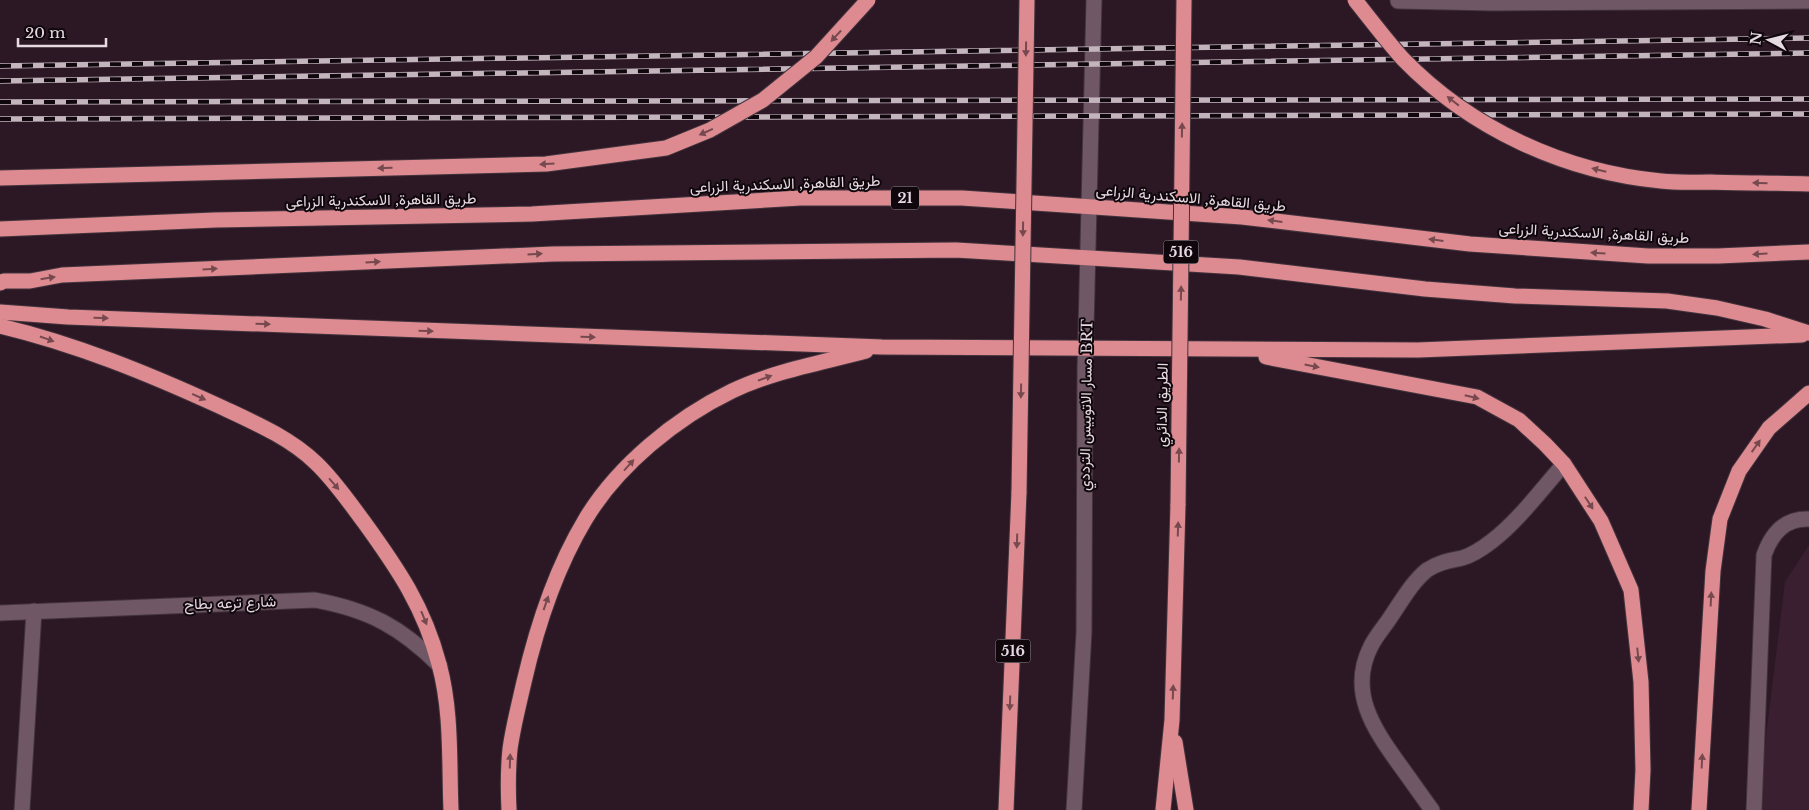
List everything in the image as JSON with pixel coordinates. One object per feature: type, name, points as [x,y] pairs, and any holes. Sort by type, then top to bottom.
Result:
[{"type":"highway","points":[[0,178],[546,164],[666,148],[710,130],[763,100],[816,57],[868,0]]},
{"type":"highway","name":"516","points":[[1005,808],[1019,492],[1027,0]]},
{"type":"highway","name":"الطريق الدائري","points":[[1163,810],[1172,720],[1178,504],[1184,0]]},
{"type":"highway","points":[[1356,0],[1404,59],[1462,109],[1495,129],[1564,161],[1597,170],[1662,182],[1809,184]]},
{"type":"highway","name":"طريق القاهرة, الاسكندرية الزراعى","points":[[0,229],[215,220],[532,214],[800,198],[962,198],[1242,217],[1470,244],[1638,255],[1718,256],[1809,252]]},
{"type":"highway","points":[[0,283],[4,281],[30,281],[62,275],[553,254],[956,250],[1239,267],[1425,289],[1515,296],[1667,301],[1716,308],[1765,319],[1809,334]]},
{"type":"highway","points":[[0,312],[68,317],[882,347],[1418,350],[1809,334]]},
{"type":"highway","points":[[0,326],[33,334],[112,360],[200,398],[278,434],[316,463],[347,500],[405,580],[420,608],[432,638],[440,666],[445,696],[451,810]]},
{"type":"highway","points":[[509,810],[510,749],[533,641],[548,597],[567,555],[586,519],[609,488],[635,459],[665,433],[697,411],[731,392],[767,376],[882,347]]},
{"type":"highway","points":[[1230,350],[1477,397],[1519,420],[1564,464],[1601,521],[1631,590],[1641,682],[1643,770],[1641,810]]},
{"type":"highway","points":[[1699,810],[1713,571],[1720,519],[1739,471],[1769,428],[1809,393]]},
{"type":"highway","points":[[1172,720],[1186,810]]},
{"type":"street","name":"مسار الاتوبيس الترددي BRT","points":[[1074,810],[1084,632],[1085,370],[1094,0]]},
{"type":"street","points":[[1398,0],[1494,2],[1809,1]]},
{"type":"street","points":[[1432,810],[1378,734],[1369,718],[1364,700],[1363,682],[1365,664],[1371,646],[1422,575],[1436,564],[1449,559],[1462,558],[1478,551],[1492,541],[1506,529],[1564,464]]},
{"type":"street","points":[[1754,810],[1764,555],[1768,542],[1776,531],[1786,523],[1800,519],[1809,519]]},
{"type":"street","name":"شارع ترعه بطاح","points":[[0,613],[315,600],[346,607],[384,622],[410,639],[440,666]]},
{"type":"street","points":[[22,810],[34,611]]},
{"type":"shaded area","points":[[1809,545],[1809,810],[1757,810],[1785,582]]},
{"type":"railway","points":[[0,66],[1809,38]]},
{"type":"railway","points":[[0,81],[1809,53]]},
{"type":"railway","points":[[0,102],[1809,99]]},
{"type":"railway","points":[[0,119],[1809,114]]}]
